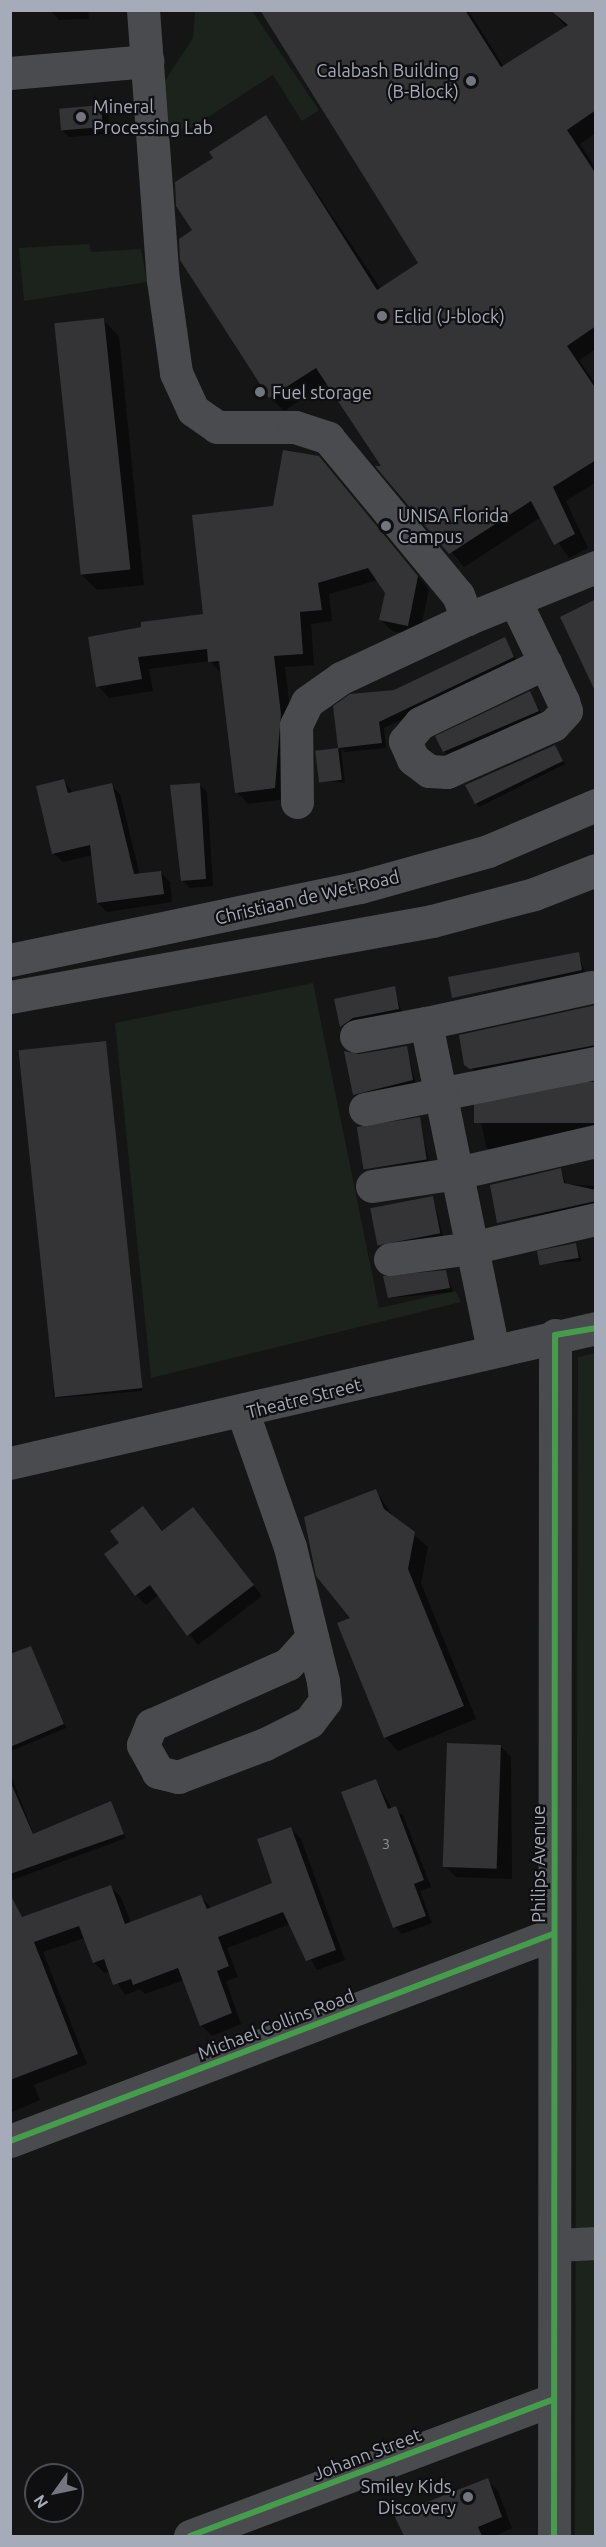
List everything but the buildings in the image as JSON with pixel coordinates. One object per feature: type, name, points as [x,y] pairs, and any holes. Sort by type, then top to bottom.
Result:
[{"type":"main road","name":"Christiaan de Wet Road","points":[[10,960],[392,879],[488,851],[596,805]]},
{"type":"main road","points":[[10,997],[432,921],[534,894],[596,870]]},
{"type":"street","points":[[143,10],[163,280],[182,395],[202,420],[217,427],[295,427],[328,438],[458,596],[467,619]]},
{"type":"street","points":[[10,73],[147,61]]},
{"type":"street","points":[[297,802],[296,725],[308,702],[341,678],[467,619],[516,603],[596,567]]},
{"type":"street","points":[[516,603],[545,663]]},
{"type":"street","points":[[356,1036],[591,987]]},
{"type":"street","points":[[426,1023],[493,1350]]},
{"type":"street","points":[[365,1109],[441,1096],[596,1063]]},
{"type":"street","points":[[372,1186],[457,1173],[596,1141]]},
{"type":"street","points":[[390,1259],[471,1248],[596,1219]]},
{"type":"street","name":"Theatre Street","points":[[10,1463],[243,1413],[555,1335],[596,1328]]},
{"type":"street","name":"Philips Avenue","points":[[554,2536],[557,2245],[553,1934],[555,1335]]},
{"type":"street","points":[[243,1413],[263,1458],[312,1637],[325,1701],[309,1722],[178,1777],[165,1776],[153,1766],[143,1745],[151,1725],[288,1664],[312,1637]]},
{"type":"street","name":"Michael Collins Road","points":[[10,2141],[553,1934]]},
{"type":"street","points":[[557,2245],[596,2243]]},
{"type":"street","name":"Johann Street","points":[[190,2536],[554,2399]]},
{"type":"shaded area","points":[[195,11],[252,11],[319,110],[302,121],[273,75],[191,128],[176,130],[167,123],[162,85],[193,38]]},
{"type":"shaded area","points":[[89,244],[91,252],[141,249],[147,282],[24,301],[19,248]]},
{"type":"shaded area","points":[[313,983],[379,1308],[455,1291],[461,1302],[151,1378],[115,1023]]},
{"type":"shaded area","points":[[595,1353],[596,2536],[575,2536],[578,1357]]},
{"type":"cycle path","points":[[554,2536],[555,1335],[596,1328]]},
{"type":"cycle path","points":[[10,2141],[553,1934]]},
{"type":"cycle path","points":[[190,2536],[554,2399]]},
{"type":"place","name":"Calabash Building (B-Block)","points":[[471,81]]},
{"type":"place","name":"Mineral Processing Lab","points":[[81,117]]},
{"type":"place","name":"Eclid (J-block)","points":[[382,316]]},
{"type":"place","name":"Fuel storage","points":[[260,392]]},
{"type":"place","name":"UNISA Florida Campus","points":[[386,526]]},
{"type":"place","name":"Smiley Kids, Discovery","points":[[468,2497]]}]
